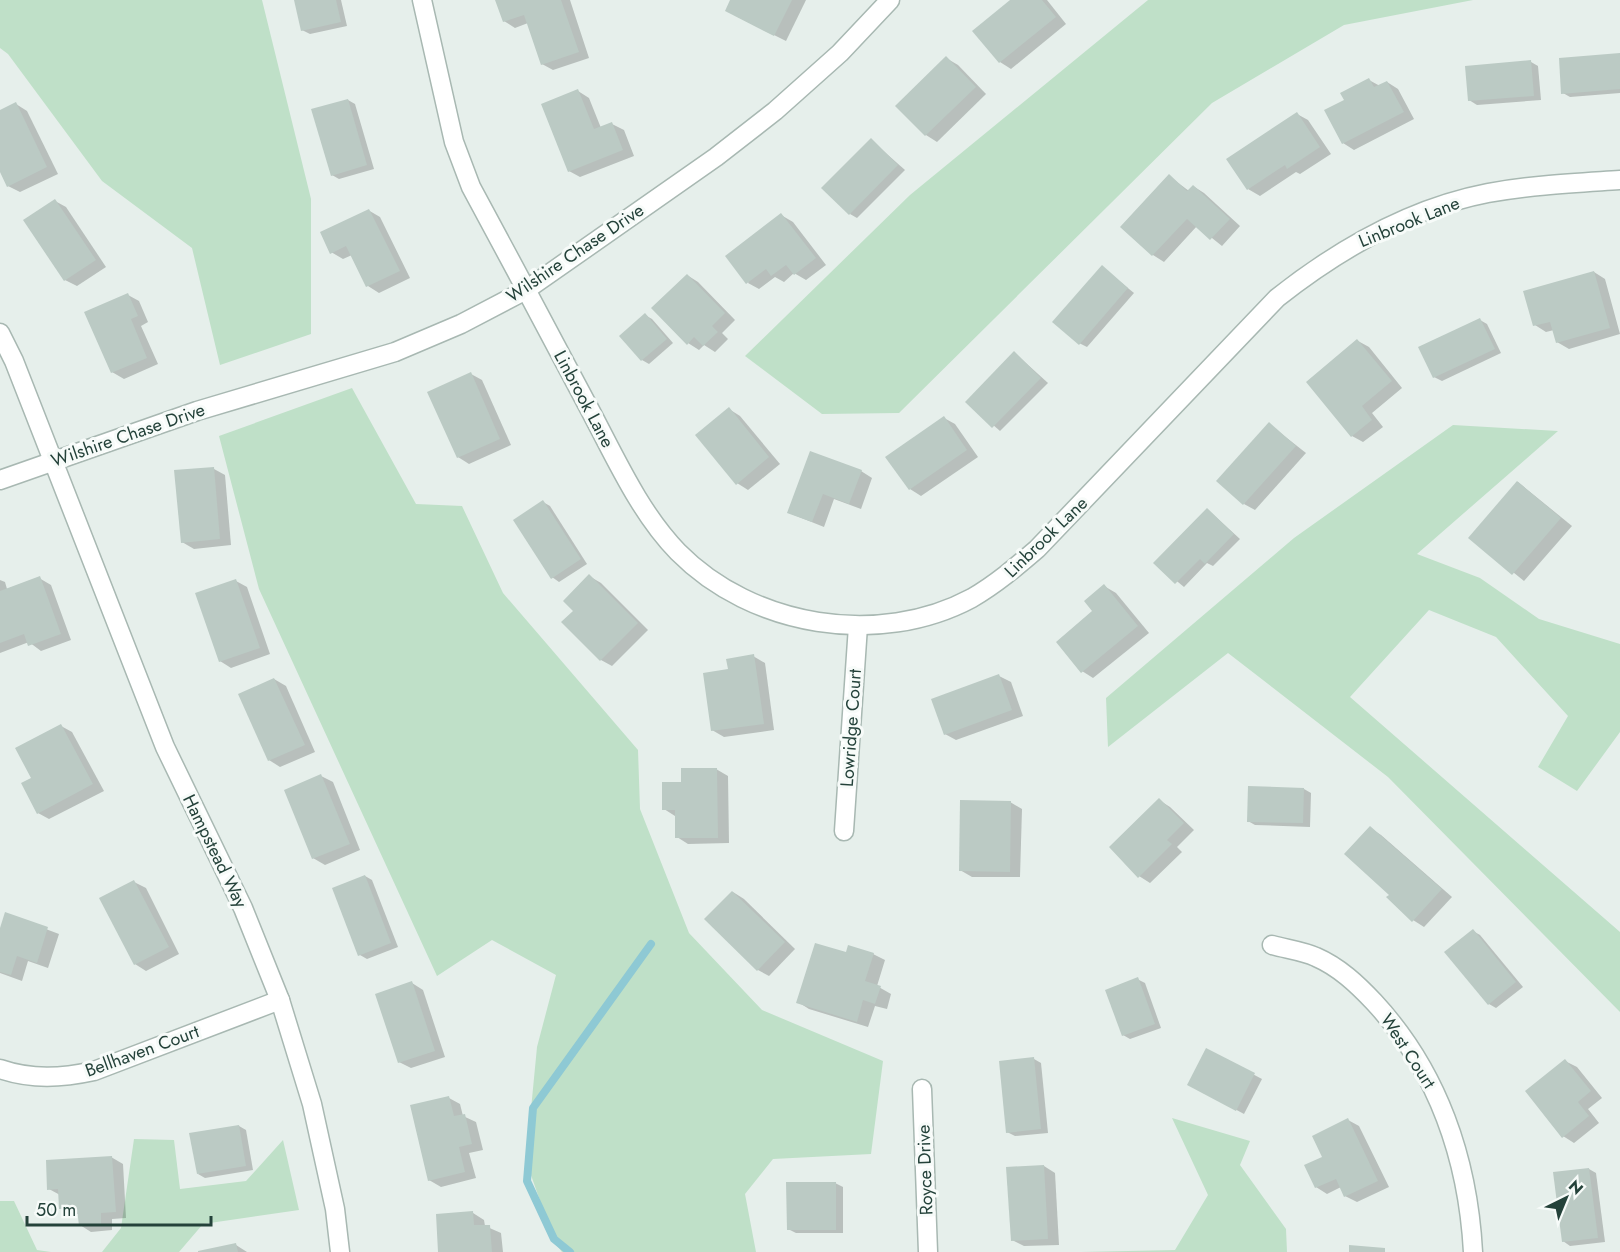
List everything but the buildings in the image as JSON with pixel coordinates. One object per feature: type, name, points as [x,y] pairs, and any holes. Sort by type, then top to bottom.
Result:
[{"type":"street","name":"Linbrook Lane","points":[[422,0],[454,142],[471,187],[638,500],[678,552],[716,582],[762,607],[808,621],[858,626],[895,622],[934,614],[970,598],[1004,578],[1037,549],[1277,298],[1315,268],[1357,242],[1439,206],[1487,193],[1543,185],[1620,180]]},
{"type":"street","name":"Wilshire Chase Drive","points":[[0,480],[197,411],[395,352],[461,324],[526,290],[716,157],[775,111],[840,53],[890,0]]},
{"type":"street","name":"Hampstead Way","points":[[0,333],[15,361],[165,747],[243,908],[280,1000],[312,1104],[335,1209],[340,1252]]},
{"type":"street","name":"Lowridge Court","points":[[844,831],[858,626]]},
{"type":"street","name":"West Court","points":[[1272,945],[1317,957],[1351,978],[1393,1023],[1428,1077],[1454,1136],[1468,1193],[1473,1252]]},
{"type":"street","name":"Bellhaven Court","points":[[0,1069],[34,1077],[65,1077],[94,1071],[280,1000]]},
{"type":"street","name":"Royce Drive","points":[[922,1089],[928,1252]]},
{"type":"green space","points":[[0,0],[262,0],[311,199],[311,334],[220,365],[192,248],[102,181],[8,54],[0,48]]},
{"type":"green space","points":[[1148,0],[1473,0],[1344,25],[1212,103],[899,413],[822,414],[745,356],[910,195]]},
{"type":"green space","points":[[352,388],[416,504],[462,506],[503,593],[638,750],[640,809],[689,933],[762,1010],[883,1061],[871,1154],[773,1159],[745,1194],[756,1252],[562,1252],[555,1243],[526,1161],[537,1047],[556,975],[492,940],[437,976],[259,589],[219,436]]},
{"type":"green space","points":[[1453,425],[1558,431],[1417,554],[1480,578],[1539,619],[1620,644],[1620,732],[1577,791],[1538,767],[1568,716],[1496,637],[1429,610],[1350,697],[1620,932],[1620,1012],[1388,777],[1228,653],[1108,747],[1106,698],[1294,538]]},
{"type":"green space","points":[[1172,1118],[1250,1141],[1240,1165],[1286,1229],[1287,1252],[1081,1252],[1175,1250],[1208,1195]]},
{"type":"green space","points":[[134,1139],[174,1140],[180,1189],[246,1181],[283,1140],[299,1210],[203,1224],[179,1252],[102,1252],[121,1228]]},
{"type":"green space","points":[[0,1201],[14,1201],[37,1250],[51,1252],[0,1252]]},
{"type":"waterway","points":[[570,1252],[554,1239],[527,1181],[533,1108],[651,944]]}]
